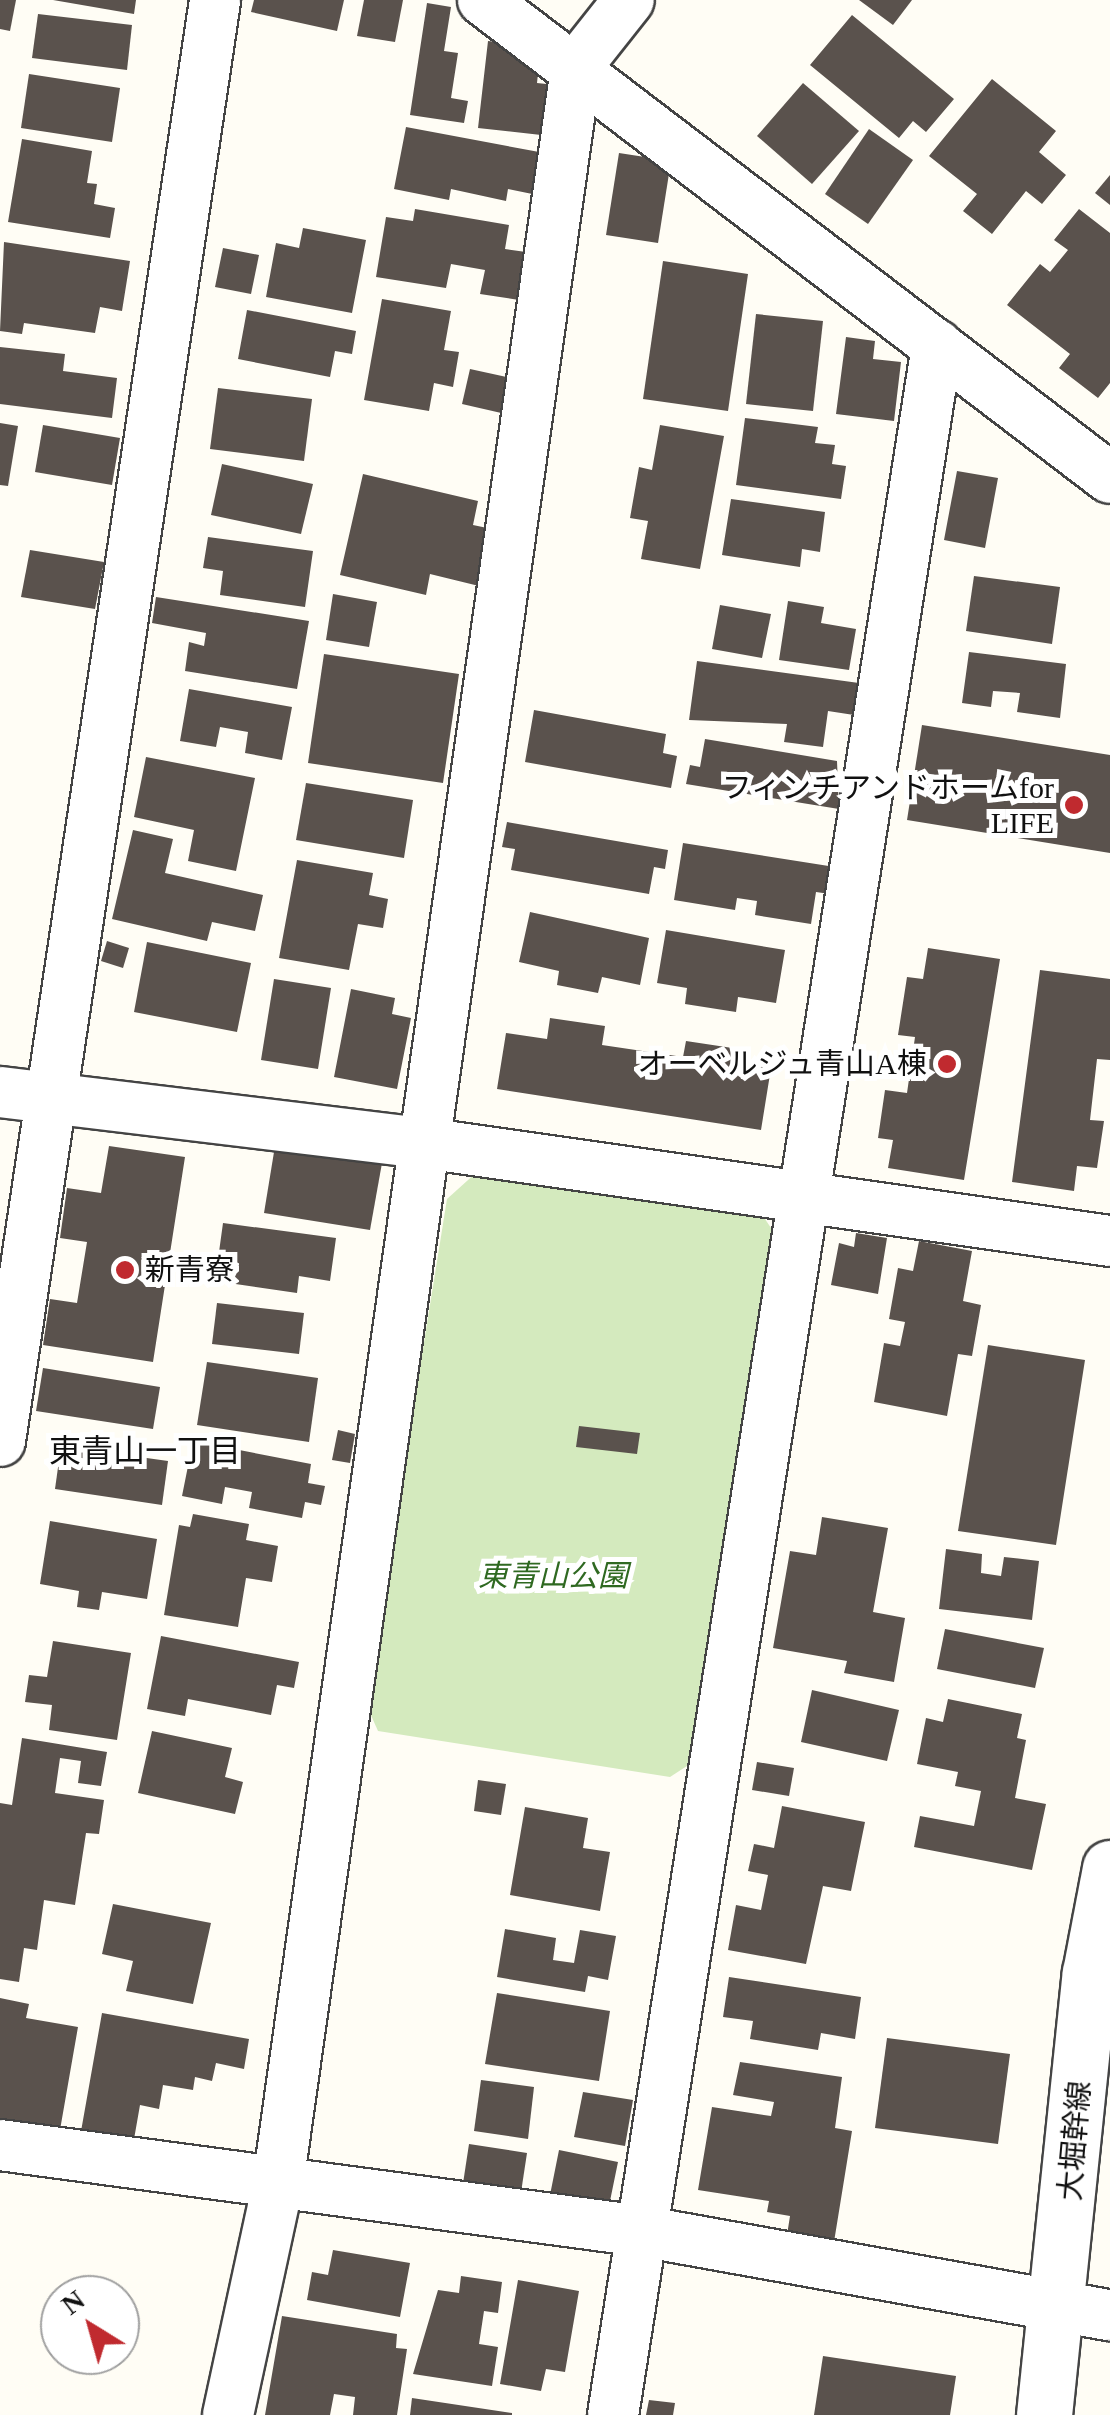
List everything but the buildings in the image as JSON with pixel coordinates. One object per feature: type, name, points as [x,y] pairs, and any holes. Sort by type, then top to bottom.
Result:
[{"type":"street","points":[[0,1441],[215,0]]},
{"type":"street","points":[[483,0],[576,67],[1110,478]]},
{"type":"street","points":[[228,2415],[278,2183],[576,67],[628,0]]},
{"type":"street","points":[[613,2415],[809,1198],[937,345]]},
{"type":"street","points":[[0,1092],[424,1143],[1110,1241]]},
{"type":"street","name":"大堀幹線","points":[[1044,2415],[1086,2310],[1090,1973],[1110,1868]]},
{"type":"street","points":[[0,2146],[641,2231],[1086,2310]]},
{"type":"green space","name":"東青山公園","points":[[478,1171],[755,1204],[773,1231],[690,1764],[670,1777],[378,1731],[366,1704],[447,1199]]},
{"type":"place","name":"フィンチアンドホームfor LIFE","points":[[1074,805]]},
{"type":"place","name":"オーベルジュ青山A棟","points":[[947,1064]]},
{"type":"place","name":"新青寮","points":[[125,1270]]},
{"type":"district","name":"東青山一丁目","points":[[145,1451]]}]
